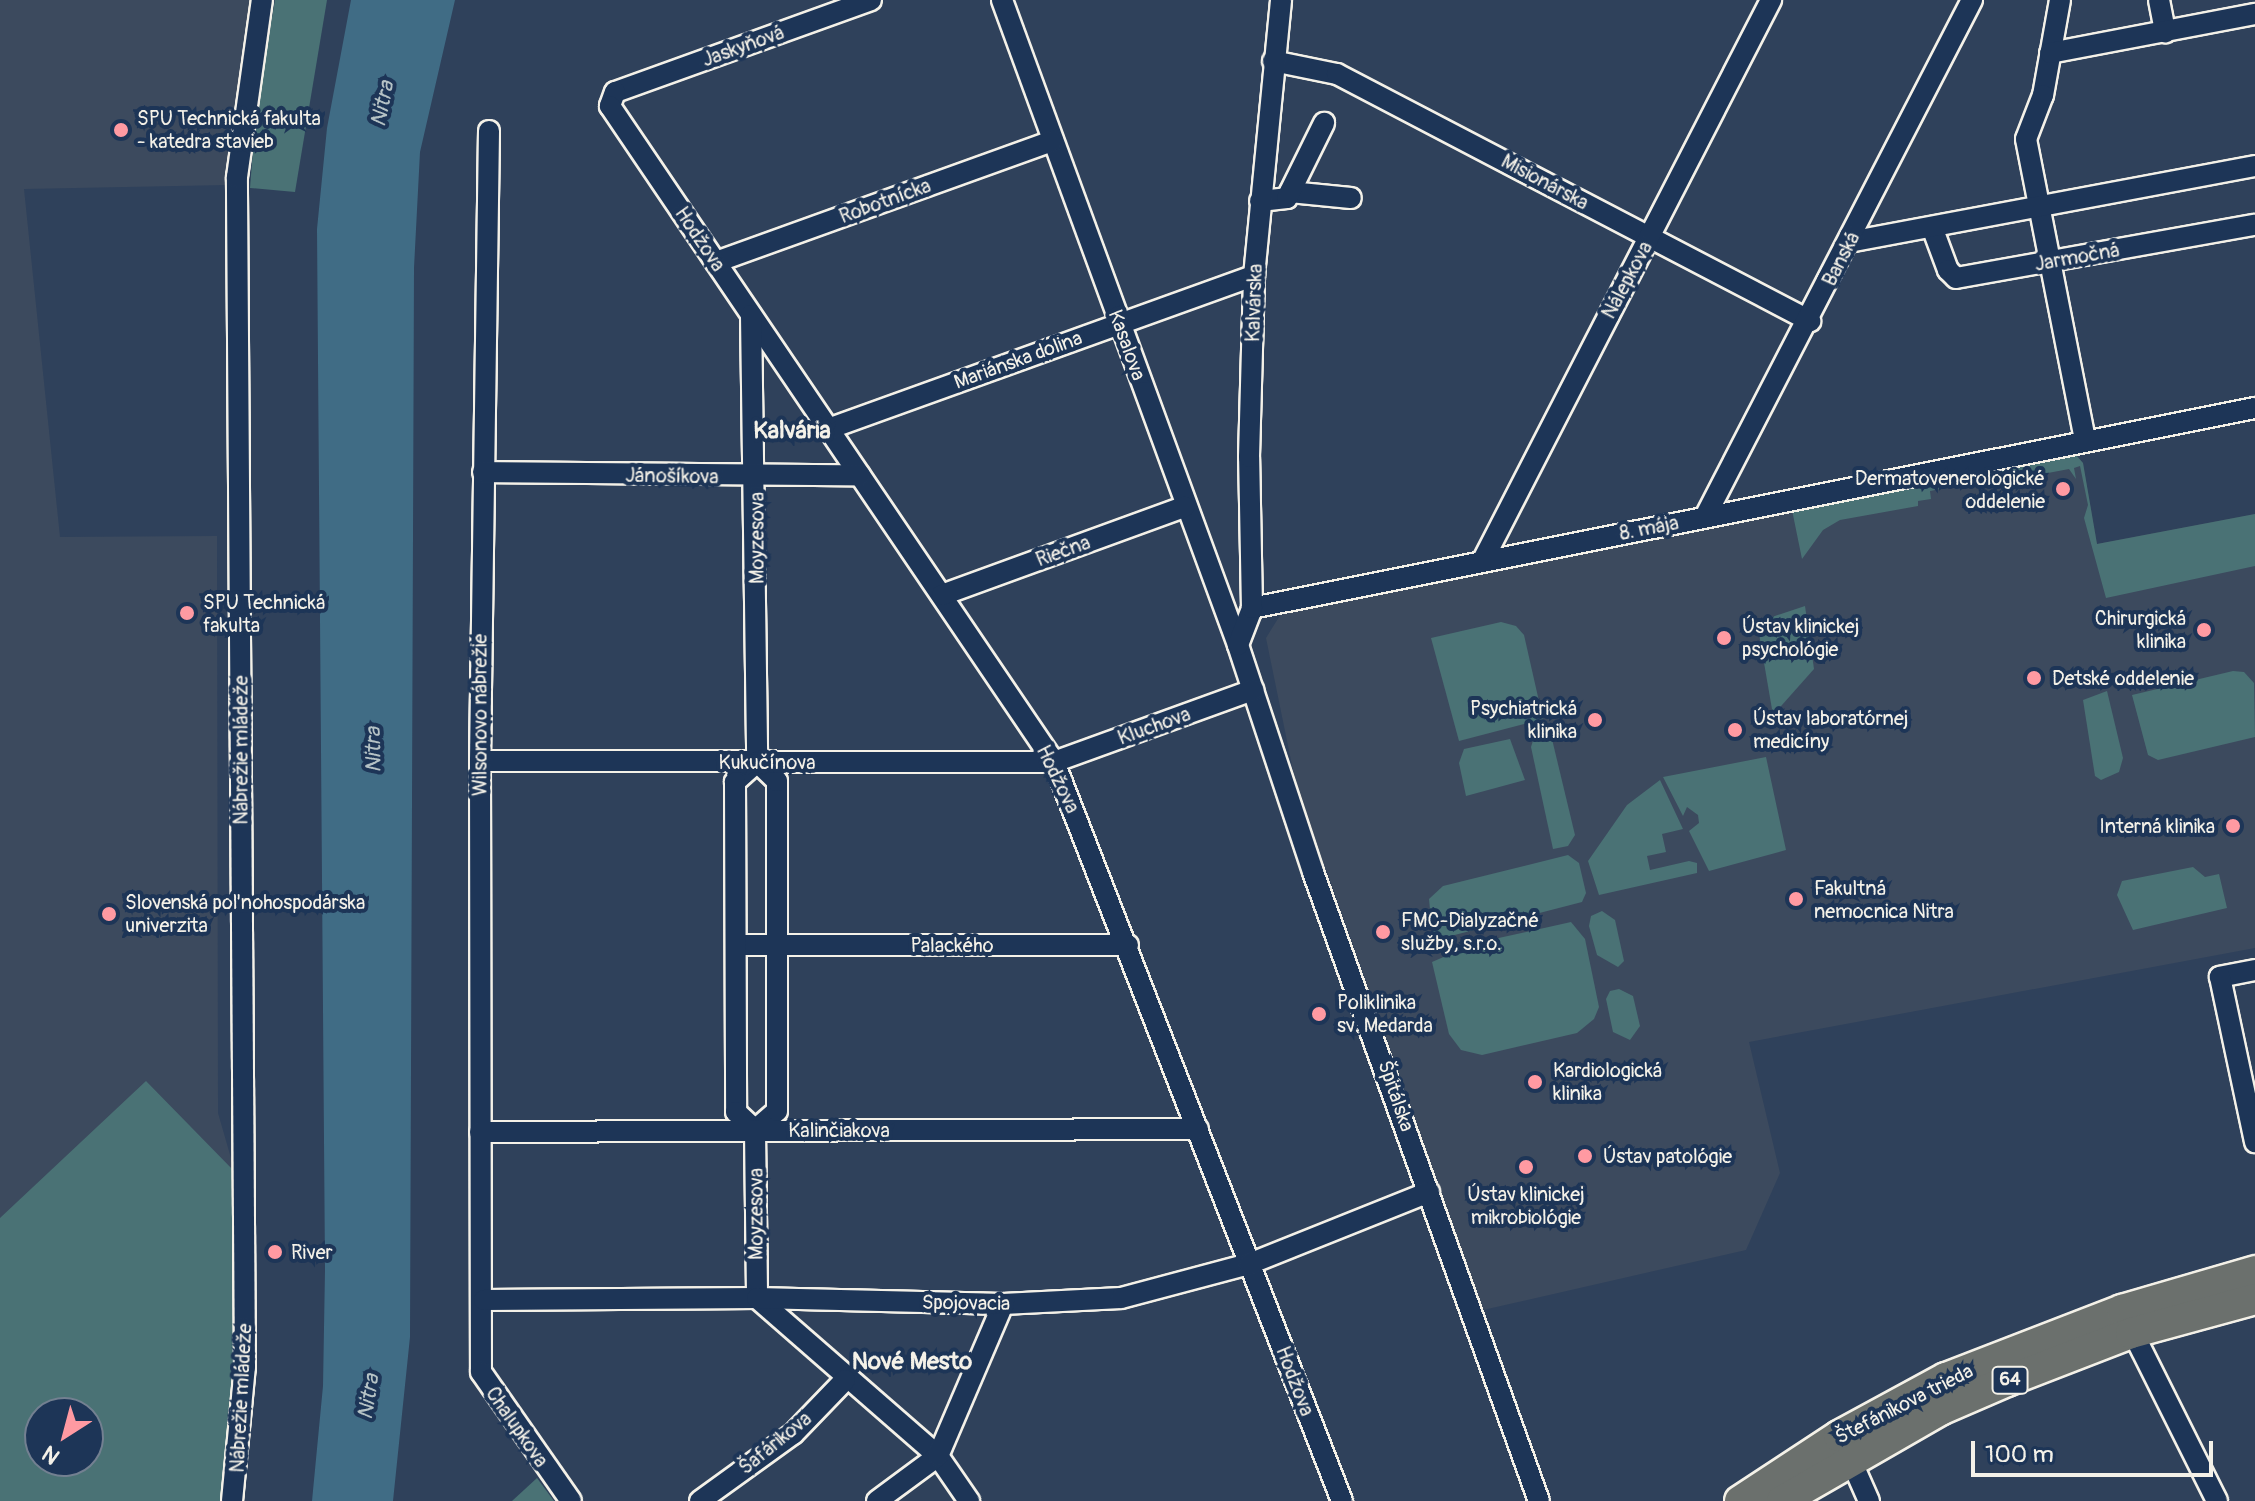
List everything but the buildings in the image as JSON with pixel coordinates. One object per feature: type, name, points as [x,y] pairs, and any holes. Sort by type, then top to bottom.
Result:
[{"type":"main road","name":"Štefánikova trieda","points":[[1740,1501],[1845,1447],[1940,1410],[2127,1322],[2255,1271]]},
{"type":"main road","name":"Štefánikova trieda","points":[[2127,1322],[2255,1299]]},
{"type":"main road","name":"Štefánikova trieda","points":[[1782,1501],[1845,1447]]},
{"type":"street","name":"Nábrežie mládeže","points":[[232,1501],[245,1367],[237,177],[262,0]]},
{"type":"street","name":"Jaskyňová","points":[[615,92],[871,0]]},
{"type":"street","name":"Kalvárska","points":[[1252,608],[1249,457],[1254,276],[1281,0]]},
{"type":"street","name":"Nálepkova","points":[[1483,560],[1771,0]]},
{"type":"street","name":"Banská","points":[[1705,517],[1810,321],[1972,0]]},
{"type":"street","points":[[2060,0],[2043,95],[2026,139],[2085,441]]},
{"type":"street","points":[[2159,0],[2165,32]]},
{"type":"street","name":"Kasalova","points":[[1006,1],[1184,507],[1253,690]]},
{"type":"street","points":[[2050,53],[2255,14]]},
{"type":"street","name":"Misionárska","points":[[1273,61],[1337,74],[1810,321]]},
{"type":"street","name":"Hodžova","points":[[615,92],[610,106],[1054,762],[1128,945],[1342,1501]]},
{"type":"street","points":[[1260,201],[1287,198],[1324,123]]},
{"type":"street","name":"Wilsonovo nábrežie","points":[[484,1300],[480,1132],[480,761],[489,131]]},
{"type":"street","name":"Robotnícka","points":[[716,262],[1053,141]]},
{"type":"street","points":[[1849,242],[2255,166]]},
{"type":"street","points":[[1290,192],[1351,198]]},
{"type":"street","name":"Jarmočná","points":[[1932,227],[1948,270],[1956,278],[2255,225]]},
{"type":"street","name":"Mariánska dolina","points":[[828,429],[1254,276]]},
{"type":"street","name":"Moyzesova","points":[[751,315],[750,462],[756,477],[757,762]]},
{"type":"street","name":"8. mája","points":[[1252,608],[2255,408]]},
{"type":"street","name":"Jánošíkova","points":[[483,472],[756,477],[860,475]]},
{"type":"street","name":"Riečna","points":[[942,595],[1184,507]]},
{"type":"street","points":[[1238,645],[1252,608]]},
{"type":"street","name":"Kluchova","points":[[1054,762],[1253,690]]},
{"type":"street","name":"Špitálska","points":[[1253,690],[1313,872],[1539,1501]]},
{"type":"street","name":"Kukučínova","points":[[480,761],[1054,762]]},
{"type":"street","points":[[757,762],[777,781],[777,944],[777,1111],[755,1130],[736,1112],[735,782],[757,762]]},
{"type":"street","name":"Palackého","points":[[736,945],[1128,945]]},
{"type":"street","points":[[2255,970],[2220,977],[2255,1142]]},
{"type":"street","name":"Kalinčiakova","points":[[480,1132],[1198,1129]]},
{"type":"street","name":"Moyzesova","points":[[755,1130],[757,1298]]},
{"type":"street","name":"Spojovacia","points":[[484,1300],[757,1298],[1003,1304],[1121,1298],[1249,1264],[1429,1192]]},
{"type":"street","points":[[757,1298],[845,1380],[938,1456],[969,1501]]},
{"type":"street","name":"Chalupkova","points":[[484,1300],[481,1372],[571,1501]]},
{"type":"street","points":[[877,1501],[938,1456],[1003,1304]]},
{"type":"street","points":[[2127,1322],[2217,1501]]},
{"type":"street","name":"Šafárikova","points":[[700,1501],[793,1434],[845,1380]]},
{"type":"street","points":[[1845,1447],[1869,1501]]},
{"type":"shaded area","name":"Slovenská poľnohospodárska univerzita","points":[[0,0],[254,0],[227,185],[24,189],[60,537],[217,536],[218,1113],[235,1172],[233,1451],[0,1501]]},
{"type":"shaded area","name":"Fakultná nemocnica Nitra","points":[[2076,455],[2083,463],[2097,544],[2255,514],[2255,948],[1749,1042],[1780,1173],[1746,1250],[1483,1310],[1296,785],[1266,638],[1284,609]]},
{"type":"green space","points":[[275,0],[327,0],[295,192],[250,188],[256,111]]},
{"type":"green space","points":[[2076,455],[2083,463],[2097,544],[2255,514],[2255,566],[2106,598],[2084,518],[2088,505],[2080,466],[2074,468],[2076,479],[2069,469],[1991,484],[1990,479],[1930,491],[1931,499],[1918,501],[1918,506],[1840,520],[1823,530],[1802,559],[1792,510]]},
{"type":"green space","points":[[1805,606],[1814,669],[1773,715],[1757,622]]},
{"type":"green space","points":[[1501,622],[1516,626],[1524,635],[1543,719],[1459,741],[1431,638]]},
{"type":"green space","points":[[2233,671],[2244,672],[2254,683],[2255,737],[2158,760],[2148,755],[2132,695]]},
{"type":"green space","points":[[2107,691],[2123,758],[2119,772],[2101,780],[2095,776],[2083,700]]},
{"type":"green space","points":[[1543,731],[1551,735],[1575,835],[1568,846],[1553,849],[1531,747],[1535,734]]},
{"type":"green space","points":[[1510,739],[1525,780],[1466,796],[1459,763],[1464,749]]},
{"type":"green space","points":[[1766,757],[1786,850],[1709,871],[1689,831],[1699,823],[1698,815],[1687,807],[1683,816],[1663,777]]},
{"type":"green space","points":[[1660,780],[1683,829],[1662,834],[1666,852],[1647,856],[1650,870],[1689,861],[1697,863],[1697,873],[1599,895],[1588,861],[1627,805]]},
{"type":"green space","points":[[1568,855],[1579,863],[1586,893],[1582,902],[1443,938],[1432,931],[1429,899],[1443,886]]},
{"type":"green space","points":[[2193,867],[2205,877],[2219,874],[2227,908],[2133,930],[2117,895],[2122,881]]},
{"type":"green space","points":[[1602,911],[1615,920],[1624,961],[1618,967],[1597,955],[1589,926],[1591,916]]},
{"type":"green space","points":[[1571,922],[1585,939],[1599,1007],[1594,1019],[1577,1033],[1482,1055],[1461,1050],[1449,1034],[1432,962],[1476,943]]},
{"type":"green space","points":[[1619,989],[1633,996],[1640,1026],[1630,1040],[1613,1032],[1606,999],[1610,991]]},
{"type":"green space","points":[[146,1081],[235,1172],[237,1370],[225,1501],[0,1501],[0,1218]]},
{"type":"green space","points":[[537,1478],[554,1501],[512,1501]]},
{"type":"water","name":"Nitra","points":[[351,0],[455,0],[420,152],[414,268],[410,1337],[393,1501],[312,1501],[323,1386],[325,1270],[317,229],[327,128]]},
{"type":"place","name":"SPU Technická fakulta - katedra stavieb","points":[[121,130]]},
{"type":"place","name":"Dermatovenerologické oddelenie","points":[[2063,489]]},
{"type":"place","name":"SPU Technická fakulta","points":[[187,613]]},
{"type":"place","name":"Chirurgická klinika","points":[[2204,630]]},
{"type":"place","name":"Ústav klinickej psychológie","points":[[1724,638]]},
{"type":"place","name":"Detské oddelenie","points":[[2034,678]]},
{"type":"place","name":"Psychiatrická klinika","points":[[1595,720]]},
{"type":"place","name":"Ústav laboratórnej medicíny","points":[[1735,730]]},
{"type":"place","name":"Interná klinika","points":[[2233,826]]},
{"type":"place","name":"Fakultná nemocnica Nitra","points":[[1796,899]]},
{"type":"place","name":"Slovenská poľnohospodárska univerzita","points":[[109,914]]},
{"type":"place","name":"FMC-Dialyzačné služby, s.r.o.","points":[[1383,932]]},
{"type":"place","name":"Poliklinika sv. Medarda","points":[[1319,1014]]},
{"type":"place","name":"Kardiologická klinika","points":[[1535,1082]]},
{"type":"place","name":"Ústav patológie","points":[[1585,1156]]},
{"type":"place","name":"Ústav klinickej mikrobiológie","points":[[1526,1167]]},
{"type":"place","name":"River","points":[[275,1252]]},
{"type":"district","name":"Kalvária","points":[[792,431]]},
{"type":"district","name":"Nové Mesto","points":[[912,1362]]}]
